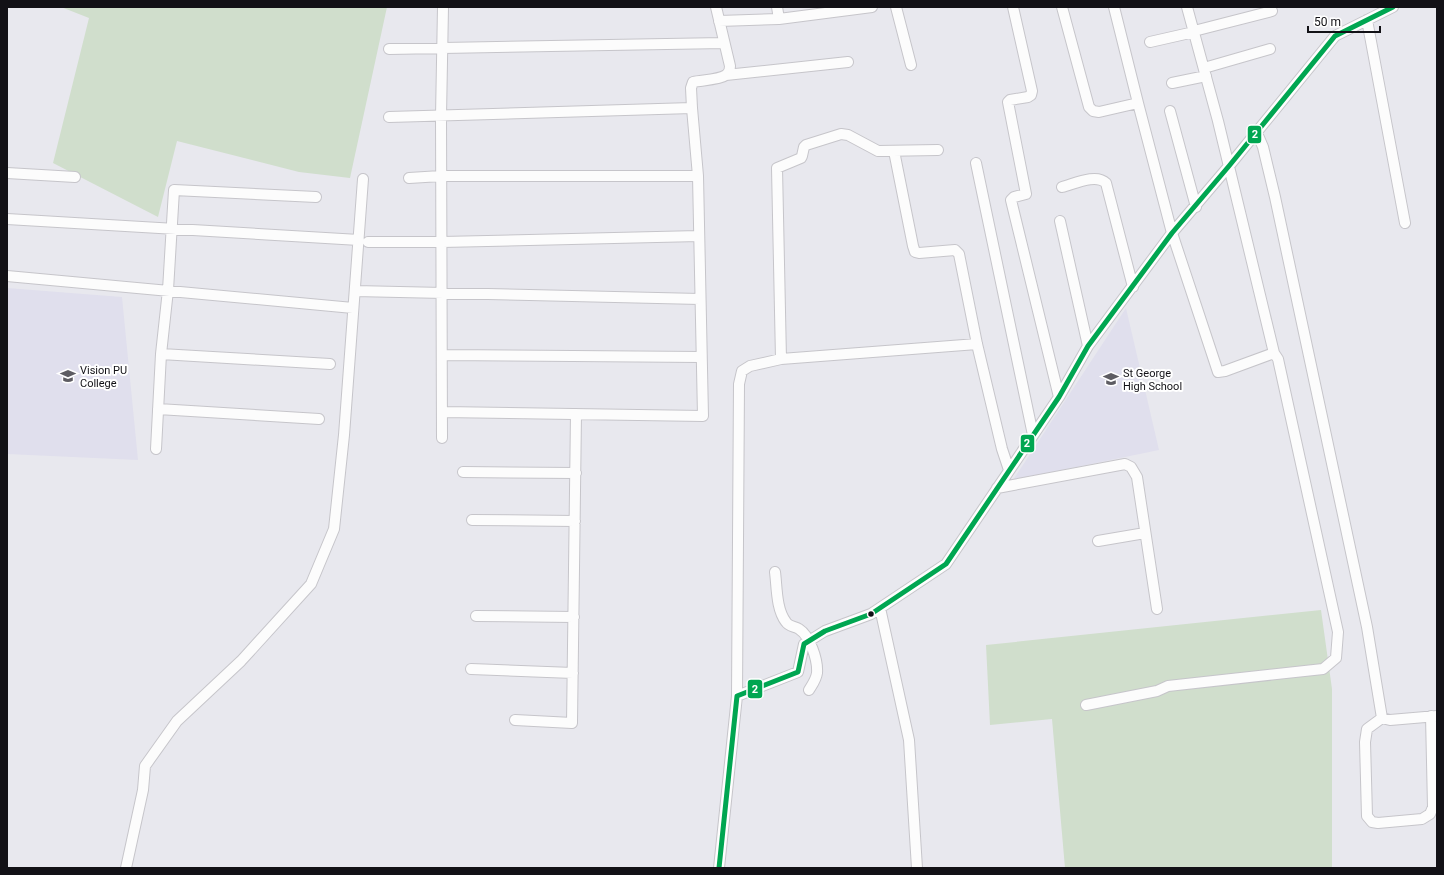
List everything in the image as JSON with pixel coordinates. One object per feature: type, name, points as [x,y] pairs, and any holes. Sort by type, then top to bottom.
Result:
[{"type":"street","points":[[442,438],[441,116],[443,7]]},
{"type":"street","points":[[716,7],[730,66],[726,75]]},
{"type":"street","points":[[777,7],[779,19]]},
{"type":"street","points":[[719,21],[779,19],[848,8],[872,7]]},
{"type":"street","points":[[896,7],[911,65]]},
{"type":"street","points":[[1013,7],[1032,91],[1028,97],[1010,100],[1007,105],[1026,194],[1014,197],[1012,200],[1059,397]]},
{"type":"street","points":[[1062,7],[1088,107],[1093,111],[1099,112],[1138,103]]},
{"type":"street","points":[[1114,7],[1172,233],[1218,372],[1225,371],[1274,353]]},
{"type":"street","points":[[1086,705],[1157,691],[1168,686],[1323,669],[1336,658],[1338,632],[1278,359],[1274,353],[1230,166],[1186,7]]},
{"type":"street","points":[[737,696],[798,672],[804,644],[825,631],[870,614],[946,564],[1059,397],[1088,346],[1172,233],[1230,166],[1335,36],[1393,7]]},
{"type":"street","points":[[1150,42],[1272,11]]},
{"type":"street","points":[[1367,20],[1405,223]]},
{"type":"street","points":[[389,49],[724,43]]},
{"type":"street","points":[[1172,83],[1270,50]]},
{"type":"street","points":[[443,412],[703,416],[698,176],[692,108],[693,82],[726,75],[848,62]]},
{"type":"street","points":[[389,117],[692,108]]},
{"type":"street","points":[[1170,111],[1196,207]]},
{"type":"street","points":[[1257,133],[1263,147],[1275,197],[1366,619],[1382,718]]},
{"type":"street","points":[[781,359],[777,168],[801,158],[806,145],[841,134],[848,135],[875,150],[938,150]]},
{"type":"street","points":[[894,151],[913,246],[916,252],[955,250],[959,254],[977,344],[1002,449],[1009,470]]},
{"type":"street","points":[[976,163],[1033,435]]},
{"type":"street","points":[[7,173],[75,177]]},
{"type":"street","points":[[409,178],[441,176],[698,176]]},
{"type":"street","points":[[1062,187],[1095,178],[1102,179],[1106,183],[1133,287]]},
{"type":"street","points":[[126,868],[142,790],[145,766],[177,721],[241,661],[311,584],[334,529],[344,435],[355,291],[363,241],[363,179]]},
{"type":"street","points":[[156,449],[161,354],[173,229],[174,190],[316,197]]},
{"type":"street","points":[[7,219],[363,241],[442,242],[699,236]]},
{"type":"street","points":[[1060,221],[1088,346]]},
{"type":"street","points":[[7,276],[354,308]]},
{"type":"street","points":[[355,291],[700,299]]},
{"type":"street","points":[[718,868],[737,696],[739,384],[742,371],[750,366],[781,359],[977,344]]},
{"type":"street","points":[[161,354],[330,364]]},
{"type":"street","points":[[442,355],[701,357]]},
{"type":"street","points":[[158,409],[319,419]]},
{"type":"street","points":[[515,720],[572,723],[576,414]]},
{"type":"street","points":[[997,488],[1125,464],[1131,467],[1137,477],[1156,609]]},
{"type":"street","points":[[463,472],[576,473]]},
{"type":"street","points":[[472,520],[575,521]]},
{"type":"street","points":[[1098,541],[1145,533]]},
{"type":"street","points":[[775,572],[780,611],[786,623],[800,629],[810,641],[817,670],[815,680],[809,690]]},
{"type":"street","points":[[880,608],[909,740],[917,868]]},
{"type":"street","points":[[476,616],[574,618]]},
{"type":"street","points":[[471,668],[573,673]]},
{"type":"street","points":[[1434,716],[1433,807],[1430,814],[1422,819],[1378,823],[1372,822],[1367,816],[1365,742],[1367,729],[1382,718],[1390,720],[1434,716]]},
{"type":"shaded area","name":"Vision PU College","points":[[7,288],[122,297],[138,460],[7,454]]},
{"type":"shaded area","name":"St George High School","points":[[1126,308],[1159,450],[1013,480]]},
{"type":"green space","points":[[61,7],[387,7],[350,178],[299,172],[177,141],[158,217],[53,163],[89,18]]},
{"type":"green space","points":[[1321,610],[1332,689],[1332,868],[1065,868],[1052,719],[990,725],[986,645]]},
{"type":"transit line","name":"2","points":[[719,868],[737,696],[798,672],[804,644],[825,631],[871,614],[946,564],[1059,397],[1088,346],[1172,233],[1229,166],[1335,36],[1393,7]]},
{"type":"place","name":"Vision PU College","points":[[68,376]]},
{"type":"place","name":"St George High School","points":[[1111,379]]}]
